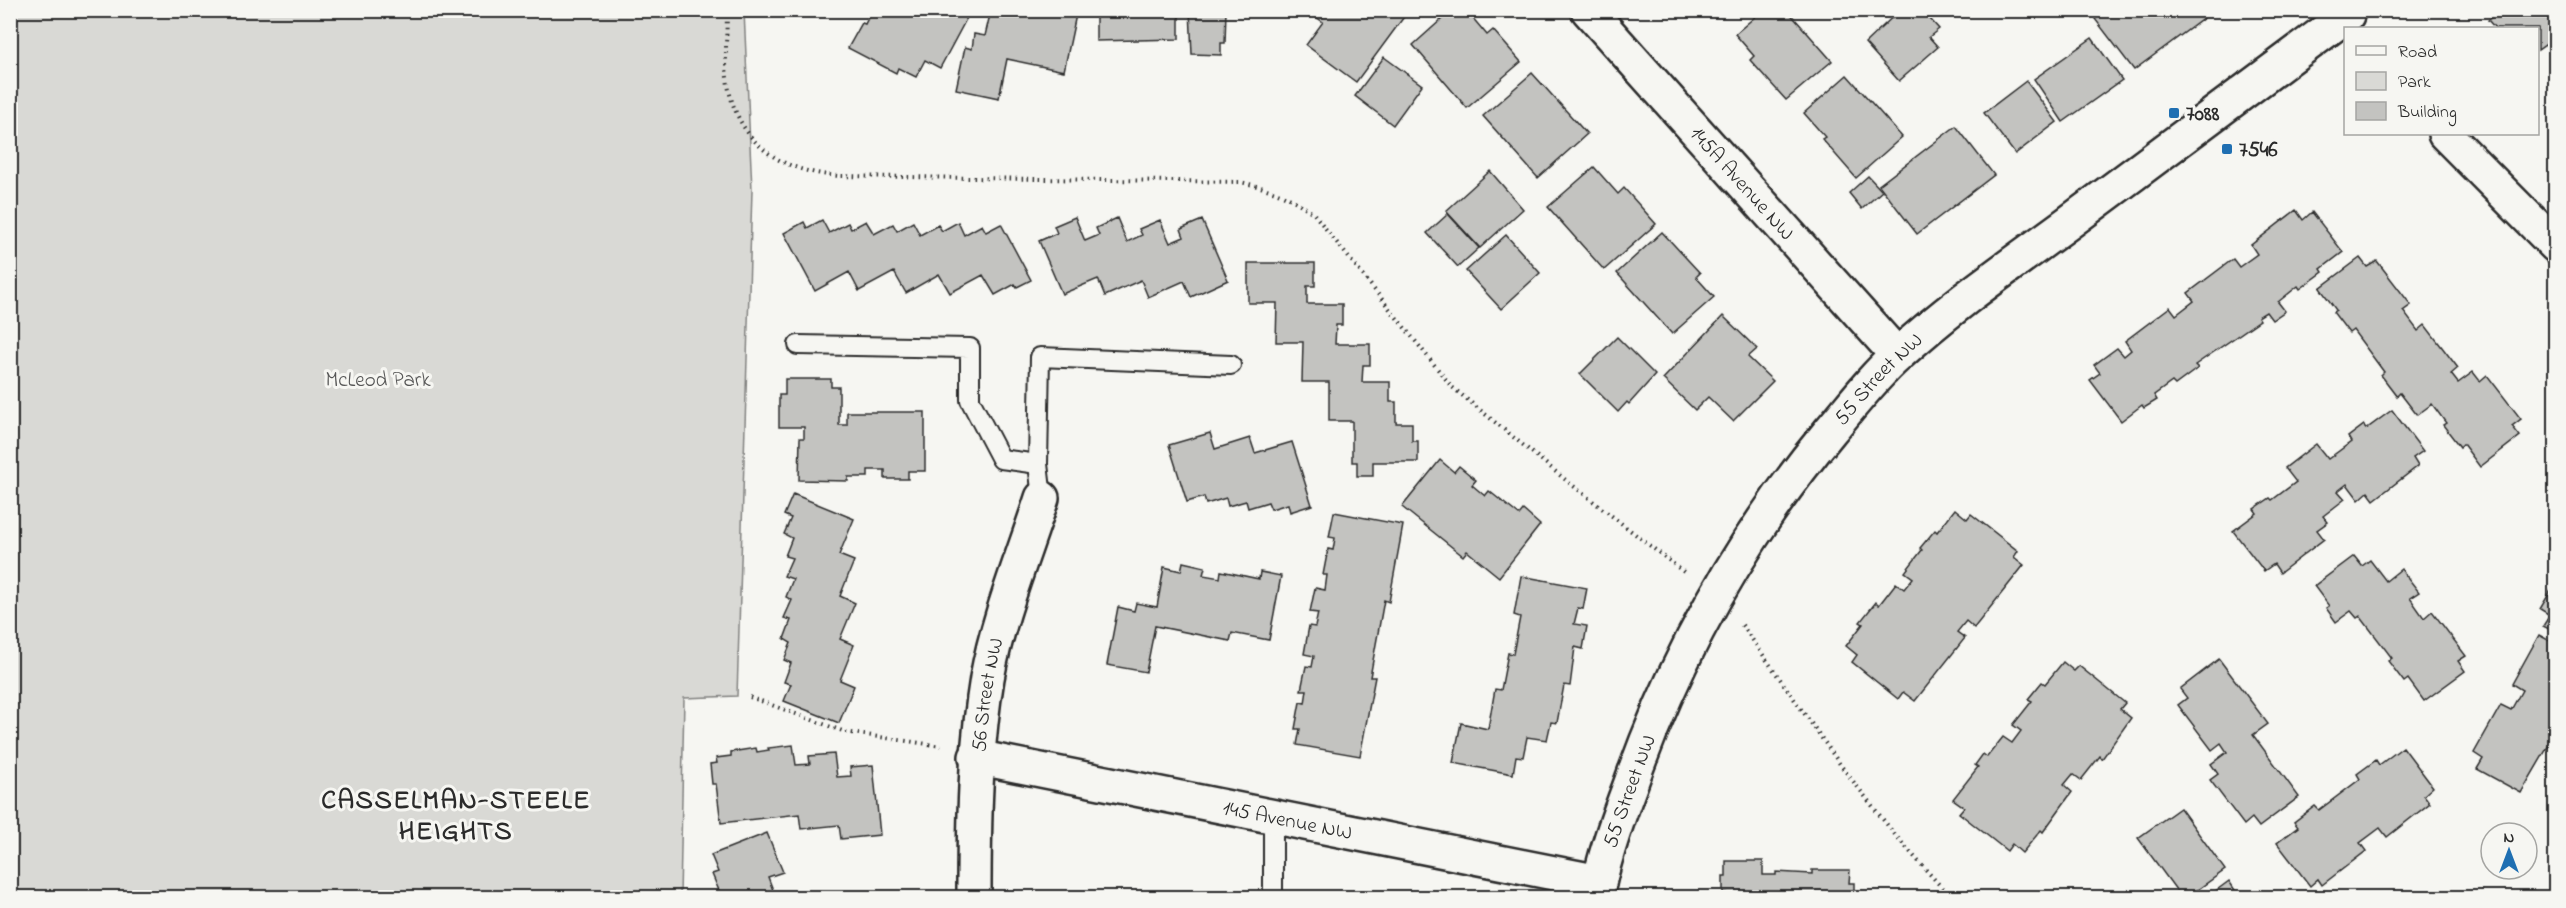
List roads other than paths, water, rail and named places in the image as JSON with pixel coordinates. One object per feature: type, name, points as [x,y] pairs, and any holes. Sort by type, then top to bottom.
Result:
[{"type":"street","name":"145A Avenue NW","points":[[1588,10],[1897,355]]},
{"type":"street","name":"55 Street NW","points":[[1597,890],[1649,731],[1679,664],[1713,598],[1756,530],[1809,456],[1853,403],[1897,355],[1980,288],[2349,18]]},
{"type":"street","points":[[2446,135],[2556,246]]},
{"type":"street","name":"56 Street NW","points":[[974,897],[976,757],[987,677],[996,638],[1042,498]]},
{"type":"street","name":"145 Avenue NW","points":[[976,757],[1273,816],[1597,890]]},
{"type":"lane","points":[[798,345],[970,348],[970,399],[1001,459],[1038,464]]},
{"type":"lane","points":[[1042,498],[1038,464],[1040,357],[1231,365]]},
{"type":"lane","points":[[1273,816],[1273,897]]},
{"type":"place","name":"7088","points":[[2174,113]]},
{"type":"place","name":"7546","points":[[2227,149]]},
{"type":"district","name":"CASSELMAN-STEELE HEIGHTS","points":[[456,814]]},
{"type":"park label","name":"McLeod Park","points":[[378,379]]}]
